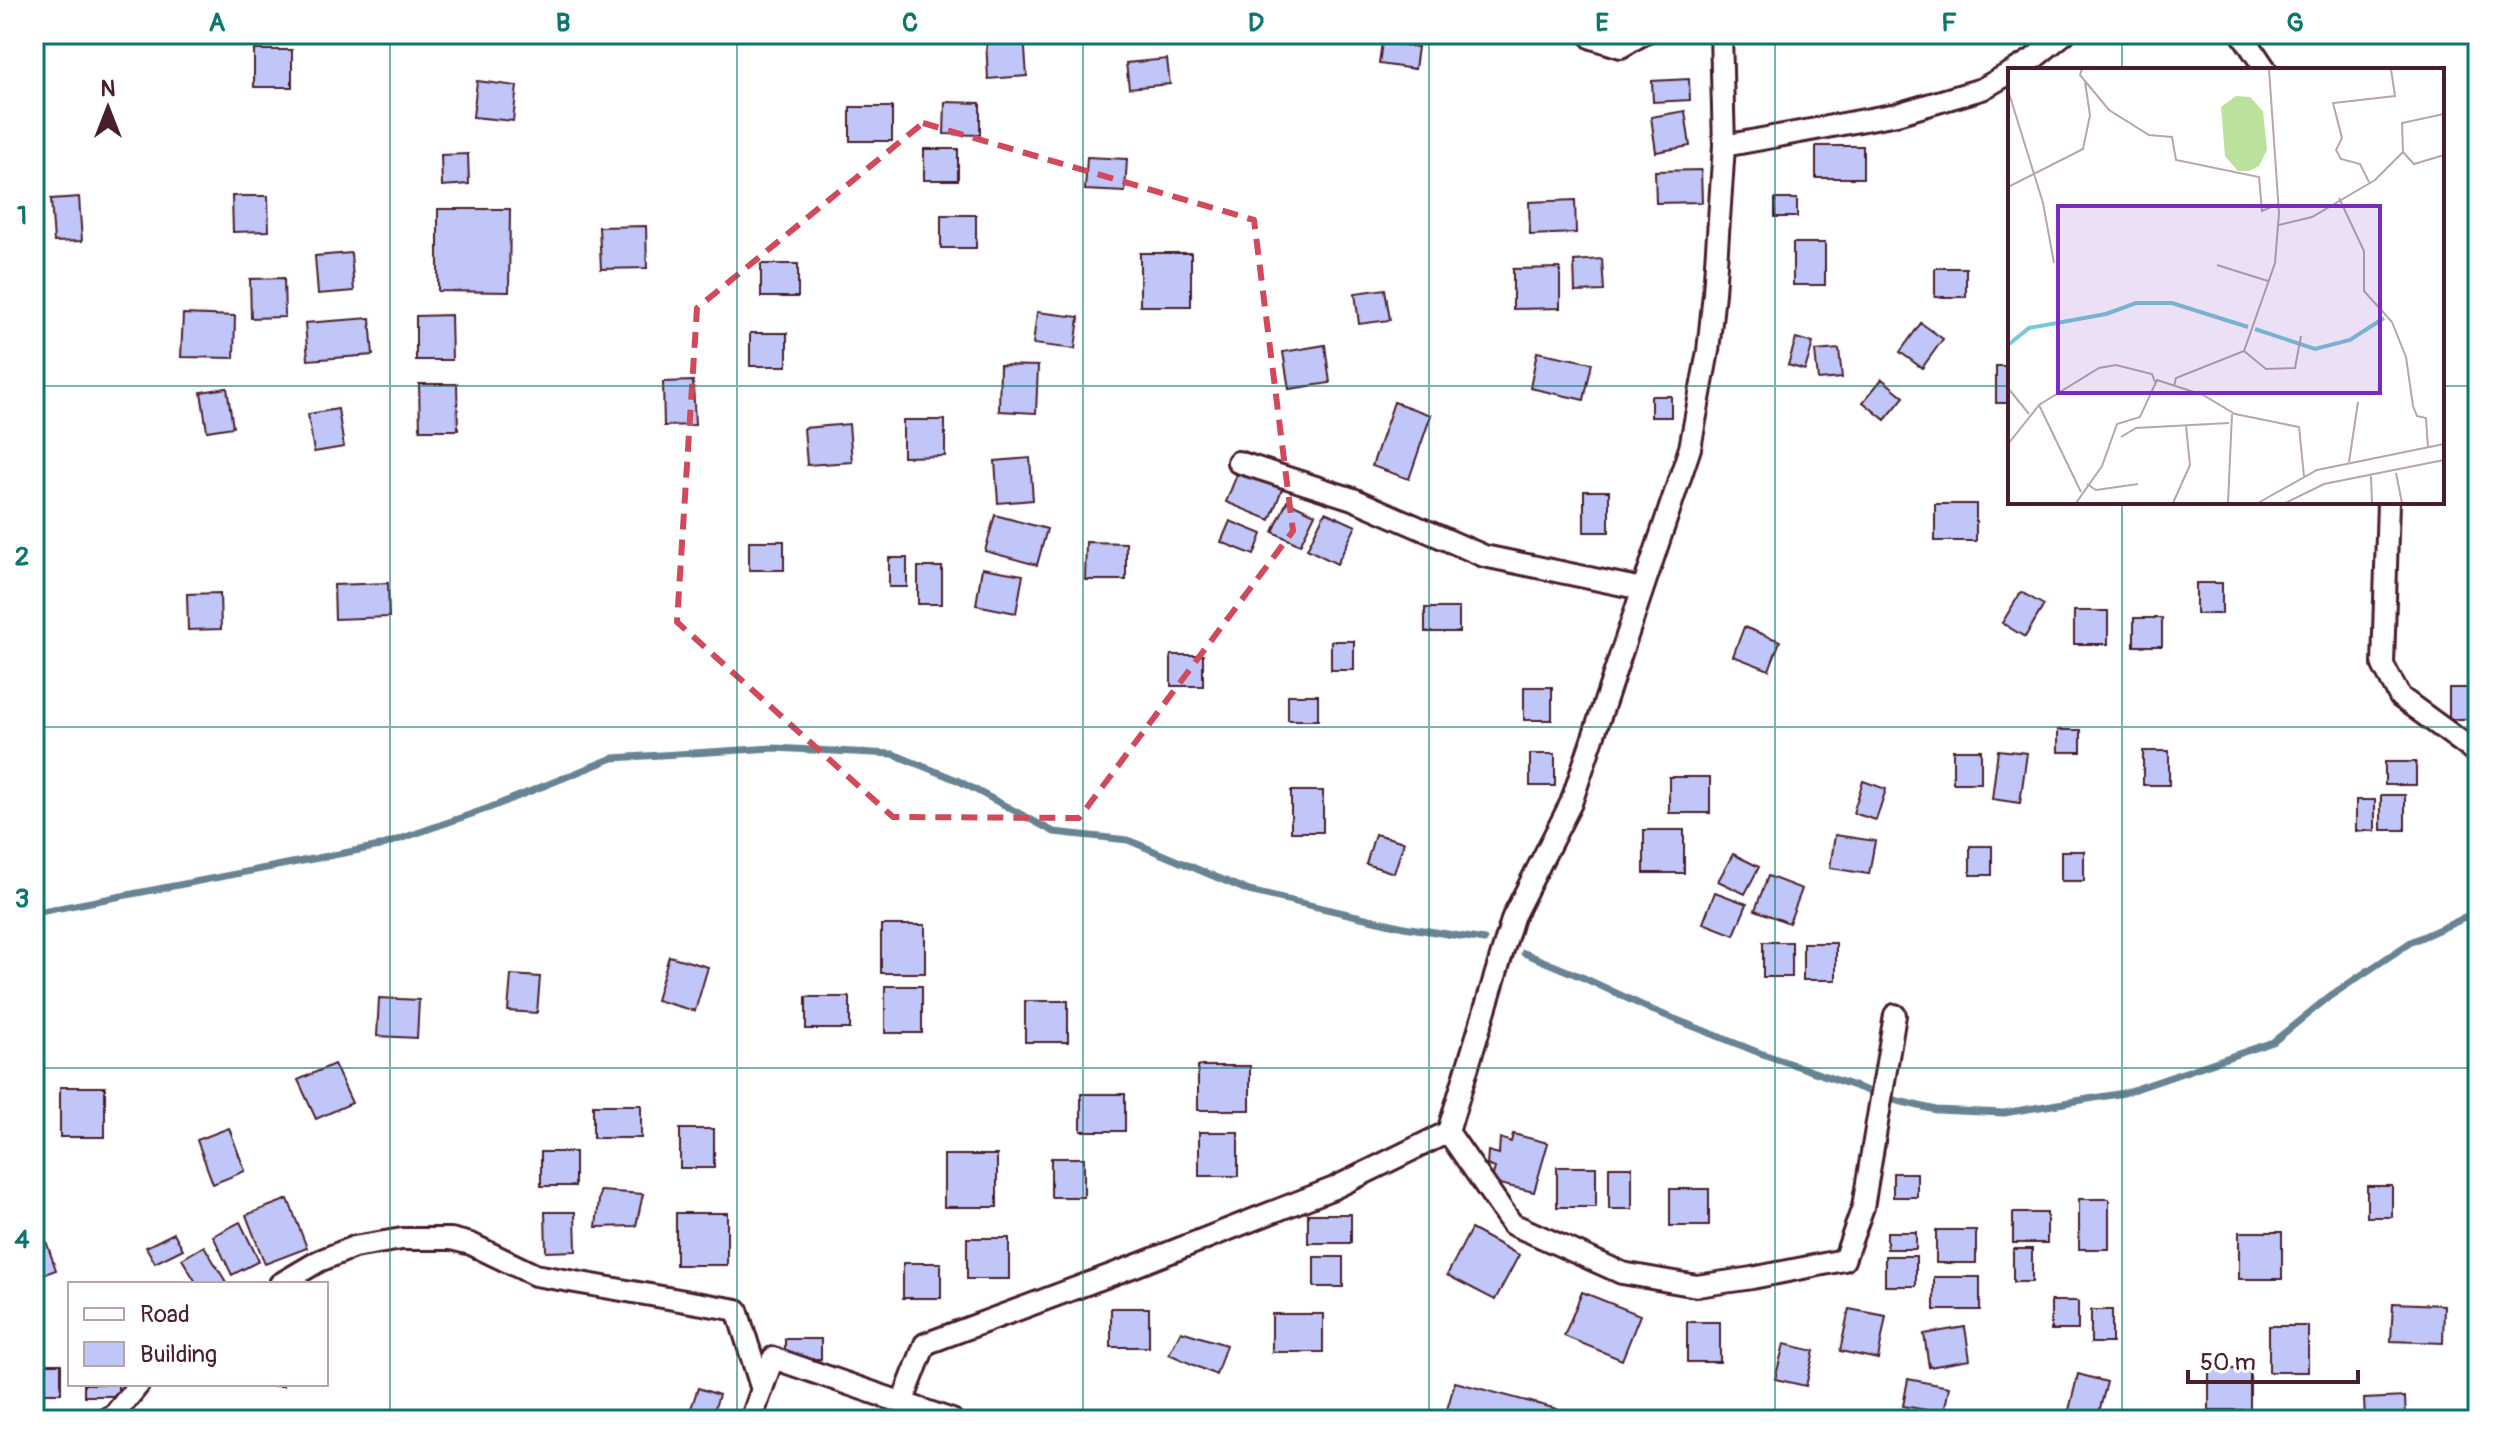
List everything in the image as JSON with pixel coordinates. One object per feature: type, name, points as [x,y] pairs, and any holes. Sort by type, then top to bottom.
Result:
[{"type":"street","points":[[1591,34],[1592,38],[1621,47],[1643,34]]},
{"type":"street","points":[[902,1403],[925,1344],[1334,1188],[1448,1132],[1513,917],[1571,803],[1690,448],[1712,308],[1724,146],[1721,34]]},
{"type":"street","points":[[2017,68],[2064,34]]},
{"type":"street","points":[[2242,34],[2265,68]]},
{"type":"street","points":[[1724,146],[1897,114],[1982,89],[2008,73]]},
{"type":"street","points":[[1238,462],[1353,499],[1484,556],[1642,589]]},
{"type":"street","points":[[2388,504],[2383,665],[2400,697],[2478,754]]},
{"type":"street","points":[[1448,1132],[1512,1224],[1622,1273],[1697,1286],[1844,1260],[1863,1207],[1895,1015]]},
{"type":"street","points":[[283,1282],[319,1261],[354,1247],[402,1239],[451,1239],[471,1244],[535,1275],[737,1310],[762,1390]]},
{"type":"street","points":[[751,1420],[773,1358],[952,1420]]},
{"type":"street","points":[[104,1420],[114,1415],[137,1386]]},
{"type":"highlighted area","points":[[923,123],[1254,220],[1293,531],[1079,818],[893,817],[677,622],[697,308]]},
{"type":"building","points":[[1140,34],[1176,34],[1176,37],[1140,42]]},
{"type":"building","points":[[1024,36],[1027,76],[988,79],[986,39]]},
{"type":"building","points":[[1382,42],[1418,47],[1415,69],[1379,64]]},
{"type":"building","points":[[254,50],[292,50],[292,87],[254,87]]},
{"type":"building","points":[[1167,59],[1170,84],[1129,88],[1126,63]]},
{"type":"building","points":[[1689,79],[1690,100],[1653,102],[1652,81]]},
{"type":"building","points":[[477,81],[517,86],[513,121],[473,117]]},
{"type":"building","points":[[945,102],[980,103],[980,135],[944,134]]},
{"type":"building","points":[[850,107],[892,107],[892,141],[850,141]]},
{"type":"building","points":[[1685,111],[1690,146],[1656,152],[1651,117]]},
{"type":"building","points":[[1816,146],[1863,146],[1863,178],[1816,178]]},
{"type":"building","points":[[924,149],[958,149],[958,180],[924,180]]},
{"type":"building","points":[[468,154],[469,184],[442,186],[441,155]]},
{"type":"building","points":[[1087,157],[1127,159],[1125,192],[1085,190]]},
{"type":"building","points":[[1701,170],[1702,202],[1656,203],[1655,171]]},
{"type":"building","points":[[232,196],[268,196],[269,231],[233,232]]},
{"type":"building","points":[[79,197],[82,241],[54,242],[51,199]]},
{"type":"building","points":[[1775,199],[1797,199],[1797,217],[1775,217]]},
{"type":"building","points":[[1575,200],[1576,233],[1530,235],[1529,202]]},
{"type":"building","points":[[438,209],[510,209],[509,292],[438,291]]},
{"type":"building","points":[[941,215],[976,215],[976,248],[941,248]]},
{"type":"building","points":[[646,226],[647,268],[601,269],[599,227]]},
{"type":"building","points":[[1793,243],[1825,243],[1825,285],[1793,285]]},
{"type":"building","points":[[351,253],[354,291],[318,294],[315,256]]},
{"type":"building","points":[[1140,253],[1191,253],[1191,306],[1140,306]]},
{"type":"building","points":[[1602,259],[1604,291],[1575,292],[1574,261]]},
{"type":"building","points":[[761,264],[798,264],[798,297],[761,297]]},
{"type":"building","points":[[1560,268],[1560,308],[1513,309],[1513,269]]},
{"type":"building","points":[[1935,268],[1966,268],[1966,297],[1935,297]]},
{"type":"building","points":[[284,278],[285,317],[251,318],[250,279]]},
{"type":"building","points":[[1385,289],[1390,320],[1359,324],[1355,293]]},
{"type":"building","points":[[1037,312],[1079,317],[1075,349],[1033,344]]},
{"type":"building","points":[[183,314],[235,316],[234,358],[181,357]]},
{"type":"building","points":[[451,315],[452,360],[416,360],[416,316]]},
{"type":"building","points":[[370,318],[373,355],[308,360],[305,323]]},
{"type":"building","points":[[1921,323],[1943,339],[1922,368],[1900,352]]},
{"type":"building","points":[[750,333],[787,333],[787,366],[750,366]]},
{"type":"building","points":[[1796,338],[1813,343],[1805,370],[1788,365]]},
{"type":"building","points":[[1325,345],[1330,383],[1289,389],[1283,352]]},
{"type":"building","points":[[1839,349],[1842,378],[1818,380],[1815,351]]},
{"type":"building","points":[[1537,352],[1592,363],[1584,400],[1530,388]]},
{"type":"building","points":[[1000,365],[1038,366],[1036,413],[999,411]]},
{"type":"building","points":[[1996,366],[2008,366],[2008,403],[1996,403]]},
{"type":"building","points":[[1882,379],[1904,397],[1885,420],[1863,402]]},
{"type":"building","points":[[693,381],[695,425],[664,426],[663,382]]},
{"type":"building","points":[[419,384],[457,384],[458,430],[420,430]]},
{"type":"building","points":[[227,388],[233,427],[207,431],[201,392]]},
{"type":"building","points":[[41,390],[41,422],[34,422],[34,391]]},
{"type":"building","points":[[1651,396],[1671,396],[1671,417],[1651,417]]},
{"type":"building","points":[[1394,402],[1431,415],[1409,479],[1372,466]]},
{"type":"building","points":[[338,409],[344,447],[314,452],[308,414]]},
{"type":"building","points":[[903,420],[945,420],[945,456],[903,457]]},
{"type":"building","points":[[849,424],[852,462],[807,465],[804,428]]},
{"type":"building","points":[[1030,458],[1033,500],[998,503],[995,461]]},
{"type":"building","points":[[1238,472],[1282,489],[1270,520],[1226,502]]},
{"type":"building","points":[[1584,491],[1609,491],[1609,532],[1584,532]]},
{"type":"building","points":[[1287,501],[1315,514],[1300,545],[1273,532]]},
{"type":"building","points":[[1935,504],[1976,504],[1976,541],[1935,541]]},
{"type":"building","points":[[1325,512],[1356,526],[1337,564],[1307,549]]},
{"type":"building","points":[[995,515],[1047,529],[1037,565],[985,551]]},
{"type":"building","points":[[1230,521],[1262,534],[1254,555],[1221,542]]},
{"type":"building","points":[[749,541],[784,541],[784,570],[749,570]]},
{"type":"building","points":[[1086,542],[1126,543],[1126,580],[1085,580]]},
{"type":"building","points":[[889,558],[907,558],[907,587],[889,587]]},
{"type":"building","points":[[918,567],[942,567],[942,604],[918,604]]},
{"type":"building","points":[[982,568],[1023,575],[1016,613],[976,605]]},
{"type":"building","points":[[388,583],[389,617],[335,619],[334,585]]},
{"type":"building","points":[[2196,583],[2222,583],[2222,614],[2196,614]]},
{"type":"building","points":[[2021,592],[2044,605],[2025,637],[2002,623]]},
{"type":"building","points":[[220,593],[221,629],[188,630],[187,594]]},
{"type":"building","points":[[1425,608],[1459,608],[1459,632],[1425,632]]},
{"type":"building","points":[[2074,611],[2108,611],[2108,644],[2074,644]]},
{"type":"building","points":[[2134,618],[2162,618],[2162,646],[2134,646]]},
{"type":"building","points":[[1744,627],[1780,641],[1769,670],[1733,656]]},
{"type":"building","points":[[1331,641],[1354,641],[1354,670],[1331,670]]},
{"type":"building","points":[[2471,641],[2478,641],[2478,670],[2471,670]]},
{"type":"building","points":[[1171,655],[1203,655],[1203,686],[1171,686]]},
{"type":"building","points":[[1524,687],[1552,687],[1552,720],[1524,720]]},
{"type":"building","points":[[2449,688],[2472,688],[2472,719],[2449,719]]},
{"type":"building","points":[[1288,695],[1318,695],[1318,720],[1288,720]]},
{"type":"building","points":[[2058,730],[2081,730],[2081,752],[2058,752]]},
{"type":"building","points":[[1953,750],[1981,750],[1981,783],[1953,783]]},
{"type":"building","points":[[1998,750],[2027,753],[2020,803],[1992,799]]},
{"type":"building","points":[[2143,751],[2169,751],[2169,785],[2143,785]]},
{"type":"building","points":[[1530,754],[1555,754],[1555,786],[1530,786]]},
{"type":"building","points":[[2385,762],[2416,762],[2416,785],[2385,785]]},
{"type":"building","points":[[1669,777],[1710,777],[1710,813],[1669,813]]},
{"type":"building","points":[[1863,781],[1886,789],[1876,820],[1853,813]]},
{"type":"building","points":[[1291,791],[1323,791],[1323,832],[1291,832]]},
{"type":"building","points":[[2381,795],[2405,795],[2405,830],[2381,830]]},
{"type":"building","points":[[2356,800],[2375,800],[2375,831],[2356,831]]},
{"type":"building","points":[[1644,830],[1684,830],[1684,873],[1644,873]]},
{"type":"building","points":[[1375,834],[1404,842],[1394,873],[1366,864]]},
{"type":"building","points":[[1835,835],[1875,841],[1869,874],[1830,868]]},
{"type":"building","points":[[1970,846],[1992,846],[1992,875],[1970,875]]},
{"type":"building","points":[[2061,851],[2084,851],[2084,881],[2061,881]]},
{"type":"building","points":[[1733,854],[1759,867],[1745,894],[1718,881]]},
{"type":"building","points":[[1768,876],[1802,889],[1789,923],[1755,910]]},
{"type":"building","points":[[1715,892],[1747,904],[1734,935],[1703,923]]},
{"type":"building","points":[[881,925],[925,925],[925,973],[881,973]]},
{"type":"building","points":[[1763,942],[1792,942],[1792,977],[1763,977]]},
{"type":"building","points":[[1803,943],[1836,943],[1836,980],[1803,980]]},
{"type":"building","points":[[669,956],[708,967],[695,1011],[656,1000]]},
{"type":"building","points":[[511,975],[540,977],[537,1013],[508,1011]]},
{"type":"building","points":[[885,986],[922,986],[922,1033],[885,1033]]},
{"type":"building","points":[[806,997],[850,997],[850,1029],[806,1029]]},
{"type":"building","points":[[379,998],[419,1000],[417,1038],[377,1036]]},
{"type":"building","points":[[1025,1001],[1068,1001],[1068,1042],[1025,1042]]},
{"type":"building","points":[[334,1064],[352,1103],[316,1119],[298,1080]]},
{"type":"building","points":[[1198,1066],[1250,1066],[1250,1110],[1198,1110]]},
{"type":"building","points":[[60,1087],[105,1087],[105,1137],[60,1137]]},
{"type":"building","points":[[1081,1094],[1125,1094],[1125,1131],[1081,1131]]},
{"type":"building","points":[[593,1105],[641,1105],[641,1138],[593,1138]]},
{"type":"building","points":[[229,1128],[245,1171],[213,1184],[197,1140]]},
{"type":"building","points":[[680,1129],[714,1129],[714,1168],[680,1168]]},
{"type":"building","points":[[1199,1132],[1238,1132],[1238,1176],[1199,1176]]},
{"type":"building","points":[[1513,1134],[1548,1143],[1534,1192],[1491,1182],[1495,1168],[1487,1165],[1488,1151],[1499,1154],[1500,1138],[1511,1142]]},
{"type":"building","points":[[541,1152],[575,1152],[575,1186],[541,1186]]},
{"type":"building","points":[[944,1155],[997,1155],[997,1207],[944,1207]]},
{"type":"building","points":[[1051,1158],[1084,1158],[1084,1197],[1051,1197]]},
{"type":"building","points":[[1557,1167],[1596,1167],[1596,1207],[1557,1207]]},
{"type":"building","points":[[1609,1167],[1632,1167],[1632,1209],[1609,1209]]},
{"type":"building","points":[[1893,1173],[1917,1173],[1917,1197],[1893,1197]]},
{"type":"building","points":[[2367,1186],[2392,1186],[2392,1217],[2367,1217]]},
{"type":"building","points":[[1670,1189],[1709,1189],[1709,1226],[1670,1226]]},
{"type":"building","points":[[600,1191],[643,1194],[636,1226],[596,1227]]},
{"type":"building","points":[[288,1199],[307,1248],[265,1264],[246,1215]]},
{"type":"building","points":[[2079,1199],[2109,1199],[2109,1249],[2079,1249]]},
{"type":"building","points":[[545,1212],[575,1212],[576,1251],[546,1252]]},
{"type":"building","points":[[676,1213],[727,1213],[727,1265],[676,1265]]},
{"type":"building","points":[[2013,1213],[2047,1213],[2047,1243],[2013,1243]]},
{"type":"building","points":[[1308,1214],[1351,1214],[1351,1243],[1308,1243]]},
{"type":"building","points":[[240,1222],[259,1261],[232,1275],[213,1236]]},
{"type":"building","points":[[1471,1229],[1519,1255],[1495,1300],[1447,1275]]},
{"type":"building","points":[[1936,1230],[1976,1230],[1976,1263],[1936,1263]]},
{"type":"building","points":[[1887,1232],[1916,1232],[1916,1249],[1887,1249]]},
{"type":"building","points":[[2239,1232],[2282,1232],[2282,1279],[2239,1279]]},
{"type":"building","points":[[174,1233],[183,1249],[155,1263],[146,1247]]},
{"type":"building","points":[[44,1235],[56,1270],[34,1278],[34,1238]]},
{"type":"building","points":[[967,1238],[1009,1238],[1009,1279],[967,1279]]},
{"type":"building","points":[[204,1246],[226,1282],[196,1282],[182,1259]]},
{"type":"building","points":[[2013,1249],[2032,1249],[2032,1282],[2013,1282]]},
{"type":"building","points":[[1885,1256],[1916,1256],[1916,1286],[1885,1286]]},
{"type":"building","points":[[1314,1257],[1343,1257],[1343,1287],[1314,1287]]},
{"type":"building","points":[[903,1263],[941,1263],[941,1298],[903,1298]]},
{"type":"building","points":[[1934,1277],[1980,1277],[1980,1310],[1934,1310]]},
{"type":"building","points":[[1582,1292],[1640,1315],[1622,1360],[1564,1336]]},
{"type":"building","points":[[2051,1301],[2078,1301],[2078,1330],[2051,1330]]},
{"type":"building","points":[[2393,1303],[2444,1305],[2443,1343],[2391,1341]]},
{"type":"building","points":[[1111,1308],[1149,1308],[1149,1347],[1111,1347]]},
{"type":"building","points":[[1849,1309],[1886,1316],[1878,1359],[1840,1351]]},
{"type":"building","points":[[2091,1310],[2112,1310],[2112,1343],[2091,1343]]},
{"type":"building","points":[[1272,1314],[1323,1314],[1323,1352],[1272,1352]]},
{"type":"building","points":[[1687,1322],[1720,1322],[1720,1362],[1687,1362]]},
{"type":"building","points":[[2269,1326],[2308,1326],[2308,1372],[2269,1372]]},
{"type":"building","points":[[1965,1327],[1970,1360],[1929,1367],[1924,1334]]},
{"type":"building","points":[[1181,1331],[1226,1345],[1216,1375],[1169,1354]]},
{"type":"building","points":[[785,1339],[821,1339],[821,1359],[785,1359]]},
{"type":"building","points":[[1784,1344],[1814,1351],[1806,1386],[1775,1379]]},
{"type":"building","points":[[34,1364],[61,1364],[61,1393],[34,1393]]},
{"type":"building","points":[[2209,1369],[2250,1369],[2250,1410],[2209,1410]]},
{"type":"building","points":[[2078,1374],[2107,1382],[2097,1420],[2067,1418]]},
{"type":"building","points":[[1908,1379],[1949,1387],[1944,1413],[1903,1406]]},
{"type":"building","points":[[1455,1382],[1557,1409],[1554,1420],[1444,1420]]},
{"type":"building","points":[[84,1386],[118,1386],[118,1396],[84,1396]]},
{"type":"building","points":[[698,1388],[719,1395],[711,1420],[687,1420]]},
{"type":"building","points":[[2405,1397],[2406,1420],[2365,1420],[2364,1399]]},
{"type":"waterway","points":[[34,913],[380,846],[489,808],[613,758],[774,748],[893,754],[957,780],[1054,832],[1128,840],[1249,891],[1404,927],[1484,940]]},
{"type":"waterway","points":[[1524,953],[1652,1010],[1760,1053],[1894,1100],[1936,1110],[2004,1113],[2124,1093],[2273,1042],[2330,996],[2411,942],[2478,912]]}]
